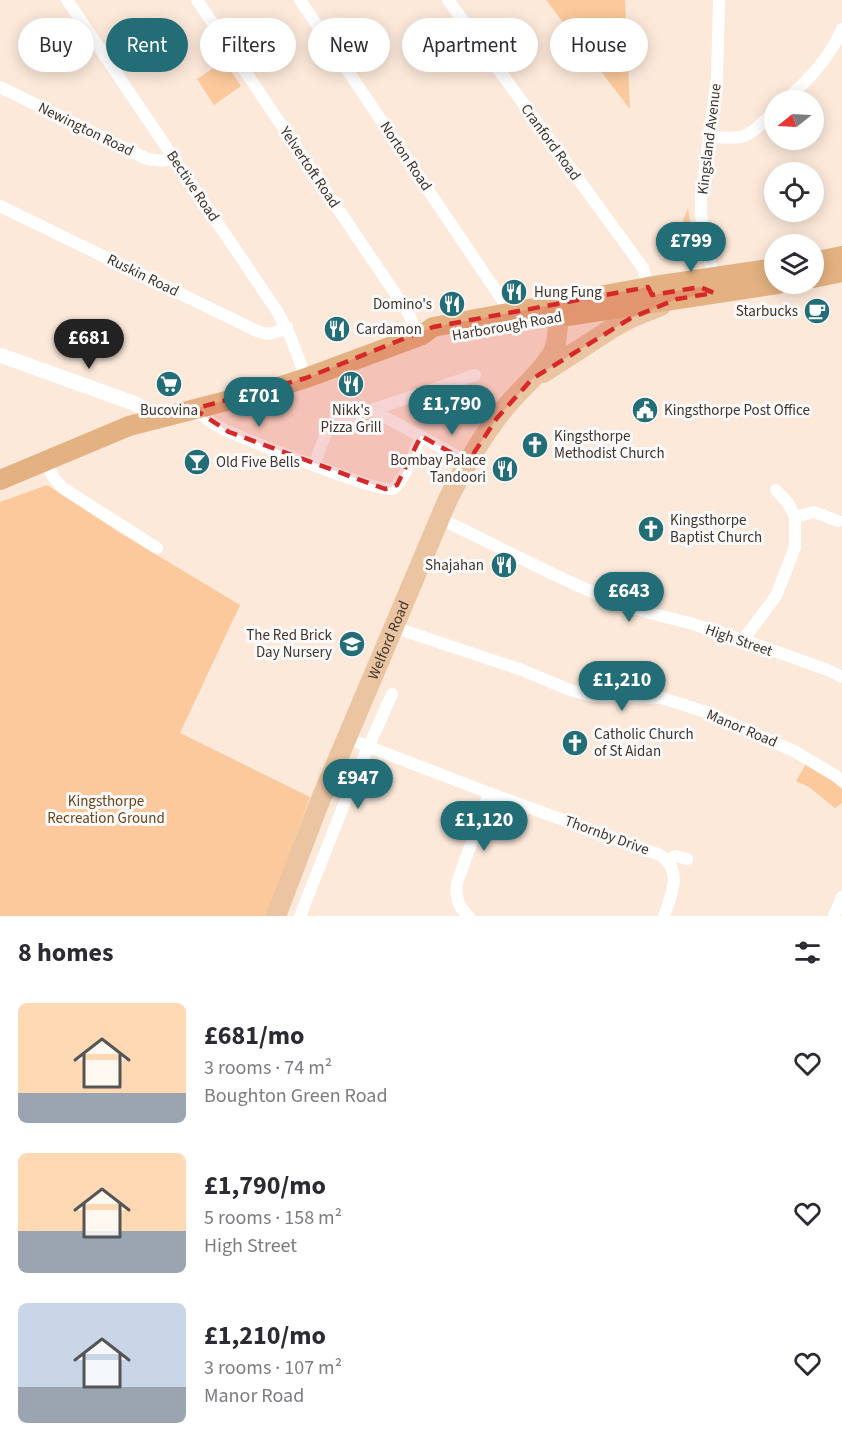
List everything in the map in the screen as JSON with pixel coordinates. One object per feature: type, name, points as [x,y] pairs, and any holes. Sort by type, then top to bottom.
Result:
[{"type":"highway","points":[[824,260],[842,256]]},
{"type":"highway","name":"Harborough Road","points":[[420,335],[433,327],[511,313],[677,299],[713,285],[764,271]]},
{"type":"highway","points":[[824,276],[842,272]]},
{"type":"highway","name":"Harborough Road","points":[[420,335],[434,338],[448,337],[566,310],[648,287],[764,284]]},
{"type":"highway","points":[[0,480],[129,426],[259,393],[306,378],[420,335]]},
{"type":"main road","name":"Welford Road","points":[[532,379],[631,318],[677,299]]},
{"type":"main road","name":"Welford Road","points":[[276,916],[318,806],[439,518],[468,462],[500,413],[532,379],[553,352],[566,310]]},
{"type":"street","name":"Bective Road","points":[[67,0],[287,327],[306,378]]},
{"type":"street","name":"Yelvertoft Road","points":[[197,0],[409,314],[420,335]]},
{"type":"street","name":"Norton Road","points":[[300,0],[511,313]]},
{"type":"street","name":"Cranford Road","points":[[448,0],[643,268],[648,287]]},
{"type":"street","name":"Kingsland Avenue","points":[[713,285],[701,216],[701,198],[717,77],[719,0]]},
{"type":"street","points":[[797,90],[824,62],[842,29]]},
{"type":"street","name":"Newington Road","points":[[0,87],[147,159],[163,161],[174,158]]},
{"type":"street","points":[[710,137],[742,138],[764,121]]},
{"type":"street","name":"Ruskin Road","points":[[0,206],[257,331],[268,334],[287,327]]},
{"type":"street","points":[[0,355],[136,404],[157,420]]},
{"type":"street","points":[[314,465],[326,433],[332,425],[475,375]]},
{"type":"street","points":[[194,410],[229,432],[380,488],[392,489],[400,482],[421,436]]},
{"type":"street","points":[[372,410],[468,462]]},
{"type":"street","points":[[46,461],[53,477],[63,488],[157,548]]},
{"type":"street","points":[[743,640],[776,596],[795,547],[795,517],[788,503],[776,490]]},
{"type":"street","points":[[795,517],[814,512],[838,521]]},
{"type":"street","name":"High Street","points":[[439,518],[617,603],[743,640],[842,677]]},
{"type":"street","name":"Manor Road","points":[[393,627],[592,696],[662,698],[706,712],[794,751],[842,781]]},
{"type":"street","name":"Welford Road","points":[[300,916],[368,747],[392,694]]},
{"type":"street","name":"Thornby Drive","points":[[346,738],[660,855],[667,860],[674,874],[673,891],[664,916]]},
{"type":"street","points":[[470,916],[461,909],[458,903],[457,883],[489,793]]},
{"type":"street","points":[[667,860],[676,856],[687,859]]},
{"type":"street","points":[[834,916],[842,897]]},
{"type":"highlighted area","points":[[648,287],[652,295],[700,287],[714,293],[677,299],[631,318],[532,379],[497,418],[468,462],[421,436],[397,485],[385,489],[229,432],[194,409],[306,378],[433,327]]},
{"type":"green space","points":[[546,0],[625,0],[626,18],[560,18]]},
{"type":"green space","points":[[208,72],[231,72],[241,86],[214,105],[197,79]]},
{"type":"green space","points":[[601,72],[628,72],[630,109]]},
{"type":"green space","points":[[688,208],[693,252],[664,259],[679,231]]},
{"type":"green space","name":"Kingsthorpe Recreation Ground","points":[[47,485],[120,533],[240,605],[180,733],[310,797],[267,916],[0,916],[0,502]]},
{"type":"green space","points":[[806,764],[824,774],[842,789],[842,803],[835,808],[809,787],[796,781]]},
{"type":"place","name":"Hung Fung","points":[[514,292]]},
{"type":"place","name":"Domino's","points":[[452,304]]},
{"type":"place","name":"Starbucks","points":[[817,311]]},
{"type":"place","name":"Cardamon","points":[[337,329]]},
{"type":"place","name":"Bucovina","points":[[169,384]]},
{"type":"place","name":"Nikk's Pizza Grill","points":[[351,384]]},
{"type":"place","name":"Kingsthorpe Post Office","points":[[645,410]]},
{"type":"place","name":"Kingsthorpe Methodist Church","points":[[535,445]]},
{"type":"place","name":"Old Five Bells","points":[[197,462]]},
{"type":"place","name":"Bombay Palace Tandoori","points":[[505,469]]},
{"type":"place","name":"Kingsthorpe Baptist Church","points":[[651,529]]},
{"type":"place","name":"Shajahan","points":[[504,565]]},
{"type":"place","name":"The Red Brick Day Nursery","points":[[352,644]]},
{"type":"place","name":"Catholic Church of St Aidan","points":[[575,743]]}]
